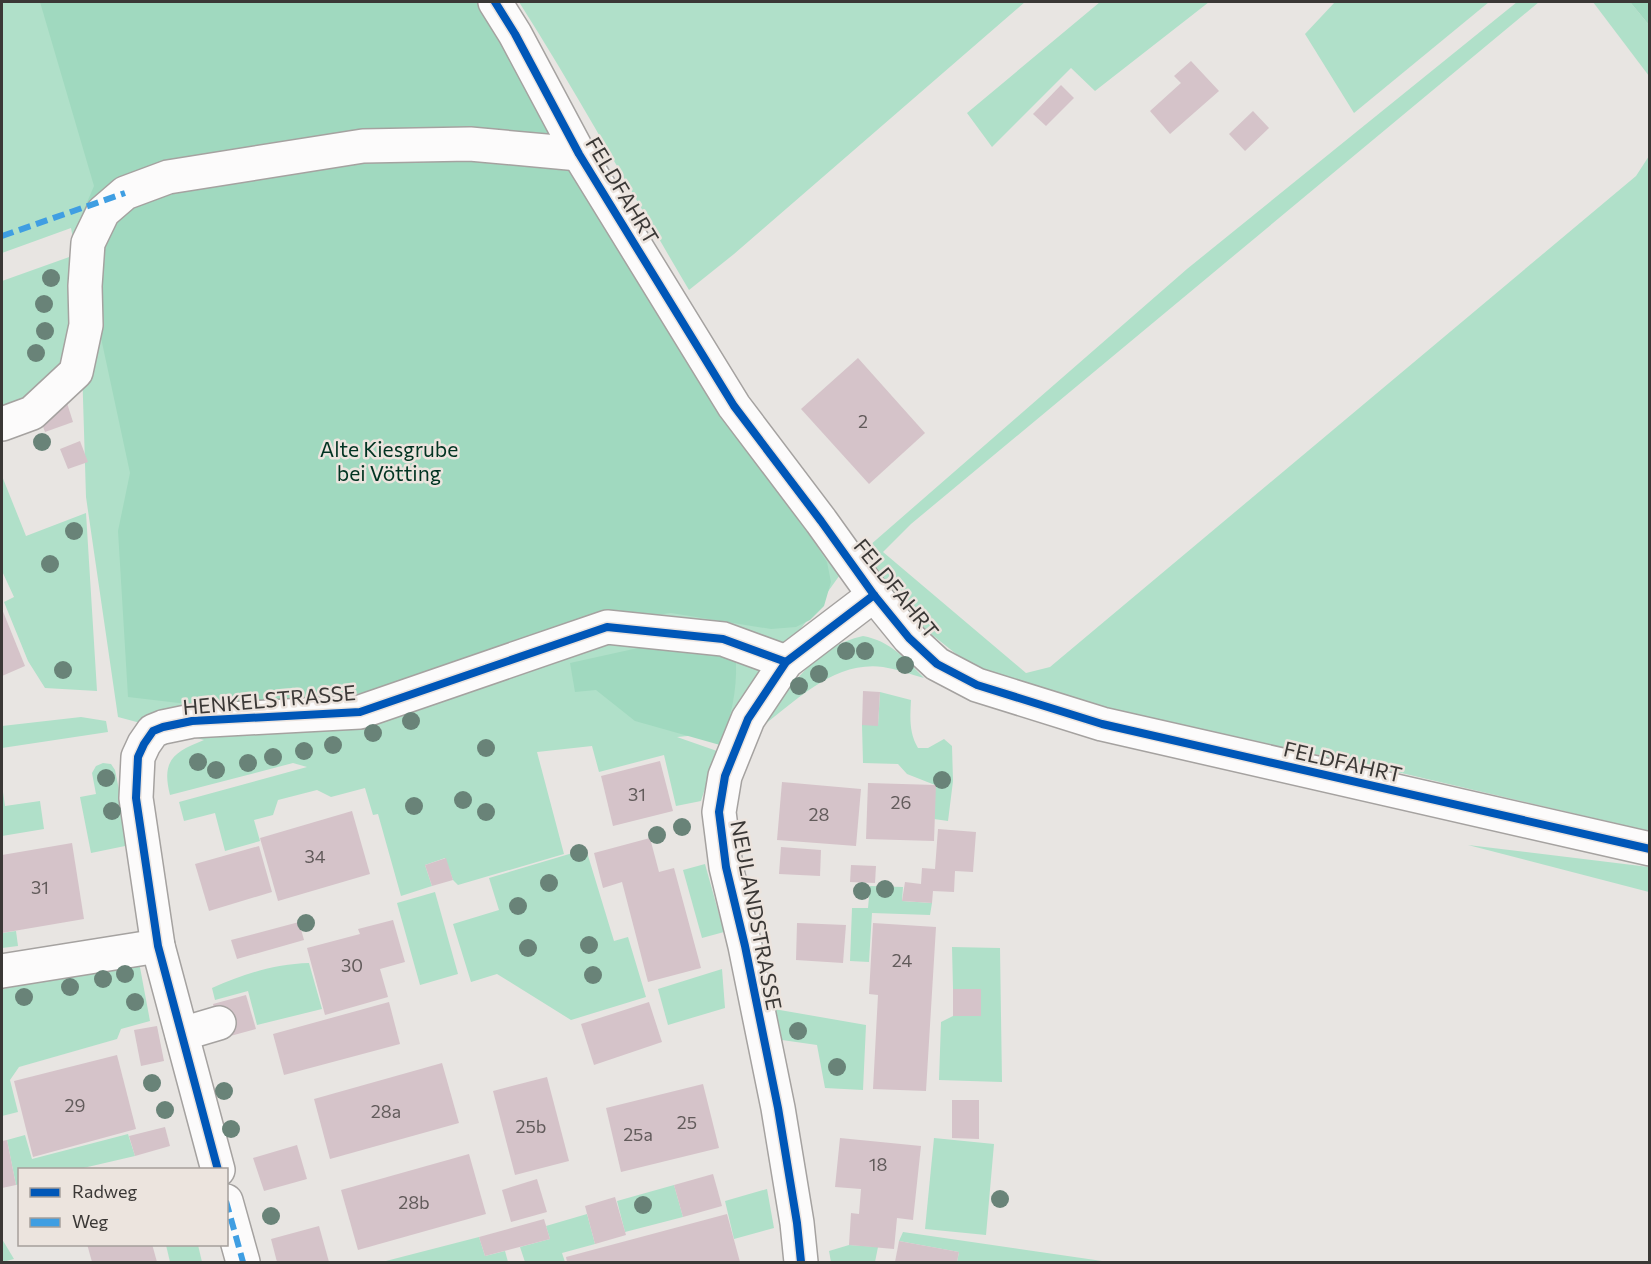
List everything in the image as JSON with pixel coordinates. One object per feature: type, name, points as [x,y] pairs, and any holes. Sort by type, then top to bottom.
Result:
[{"type":"street","name":"FELDFAHRT","points":[[495,2],[515,34],[579,154],[734,406],[874,595],[909,638],[937,664],[987,688],[1113,726],[1650,849]]},
{"type":"street","name":"FELDFAHRT","points":[[2,424],[33,413],[76,372],[86,325],[85,286],[88,243],[103,212],[125,193],[168,177],[363,146],[470,144],[579,154]]},
{"type":"street","name":"NEULANDSTRASSE","points":[[801,1263],[797,1223],[777,1108],[745,946],[726,867],[719,812],[725,776],[748,719],[786,662],[874,595]]},
{"type":"street","name":"HENKELSTRASSE","points":[[217,1168],[158,946],[136,798],[138,757],[153,731],[164,726],[192,721],[360,712],[607,627],[723,639],[786,662]]},
{"type":"street","points":[[2,971],[158,946]]},
{"type":"street","points":[[182,1034],[219,1023]]},
{"type":"street","points":[[228,1208],[243,1263]]},
{"type":"green space","name":"Alte Kiesgrube bei Vötting","points":[[2,2],[483,2],[842,572],[720,733],[677,737],[717,751],[701,801],[676,806],[664,755],[599,772],[592,746],[537,752],[564,854],[458,885],[453,880],[445,858],[425,865],[432,886],[401,896],[378,814],[373,815],[365,788],[331,797],[317,790],[278,800],[273,815],[254,820],[260,841],[225,851],[215,813],[184,821],[179,802],[307,767],[293,763],[170,795],[167,773],[172,759],[178,753],[204,740],[118,717],[86,497],[82,366],[77,345],[39,398],[2,412],[2,281],[72,256],[75,249],[71,228],[2,253]]},
{"type":"green space","name":"Alte Kiesgrube bei Vötting","points":[[40,2],[482,2],[721,411],[805,527],[827,562],[831,582],[824,606],[810,620],[796,627],[771,629],[671,613],[640,617],[347,696],[213,707],[128,697],[118,531],[130,473],[77,226],[94,186]]},
{"type":"green space","points":[[519,2],[1025,2],[734,254],[689,290]]},
{"type":"green space","points":[[1100,2],[1209,2],[1095,91],[1071,68],[992,147],[967,113]]},
{"type":"green space","points":[[1335,2],[1489,2],[1354,113],[1305,34]]},
{"type":"green space","points":[[1517,2],[1539,2],[911,524],[883,552],[1026,673],[1050,667],[1636,176],[1649,156],[1649,831],[1363,764],[1107,712],[1009,682],[965,661],[916,622],[861,553],[1187,269]]},
{"type":"green space","points":[[1593,2],[1630,2],[1649,25],[1649,76]]},
{"type":"green space","points":[[1630,2],[1649,2],[1649,25]]},
{"type":"green space","points":[[2,476],[26,536],[86,513],[97,691],[45,688],[28,661],[4,602],[14,597],[2,571]]},
{"type":"green space","points":[[863,636],[889,646],[924,678],[883,667],[849,670],[818,684],[763,726],[793,683],[817,659],[846,641]]},
{"type":"green space","points":[[647,646],[722,648],[736,662],[732,705],[720,745],[635,721],[596,690],[575,692],[570,663]]},
{"type":"green space","points":[[880,692],[911,700],[910,719],[918,748],[928,748],[944,739],[952,746],[953,781],[948,821],[934,819],[935,785],[907,774],[898,764],[863,763],[862,725],[878,725]]},
{"type":"green space","points":[[81,717],[106,721],[108,732],[2,748],[2,726]]},
{"type":"green space","points":[[103,763],[111,764],[115,770],[130,845],[91,853],[80,797],[96,794],[92,773],[96,766]]},
{"type":"green space","points":[[2,785],[5,806],[40,801],[44,829],[2,836]]},
{"type":"green space","points":[[1468,845],[1649,867],[1649,892]]},
{"type":"green space","points":[[586,849],[614,941],[628,937],[646,997],[571,1020],[497,974],[471,982],[453,924],[499,910],[489,878]]},
{"type":"green space","points":[[705,864],[724,932],[702,938],[683,870]]},
{"type":"green space","points":[[870,886],[903,887],[902,901],[932,903],[930,915],[872,913],[869,962],[850,961],[852,908],[868,908]]},
{"type":"green space","points":[[435,892],[458,974],[420,985],[397,903]]},
{"type":"green space","points":[[16,931],[18,946],[2,948],[2,933]]},
{"type":"green space","points":[[952,947],[1000,948],[1002,1082],[939,1080],[941,1022],[953,1016],[981,1016],[981,989],[953,989]]},
{"type":"green space","points":[[139,962],[150,1021],[121,1029],[117,1039],[19,1067],[10,1080],[18,1112],[2,1116],[2,989]]},
{"type":"green space","points":[[309,963],[322,1009],[257,1025],[248,991],[215,1000],[212,988],[224,983],[272,968]]},
{"type":"green space","points":[[722,969],[725,1008],[668,1025],[658,989]]},
{"type":"green space","points":[[774,1009],[866,1025],[863,1090],[825,1088],[817,1045],[782,1040]]},
{"type":"green space","points":[[128,1134],[135,1156],[83,1168],[18,1168],[18,1184],[16,1185],[7,1140],[25,1135],[32,1159]]},
{"type":"green space","points":[[934,1138],[994,1144],[986,1235],[925,1229]]},
{"type":"green space","points":[[674,1185],[683,1217],[625,1232],[617,1201]]},
{"type":"green space","points":[[767,1189],[774,1228],[734,1239],[725,1201]]},
{"type":"green space","points":[[587,1214],[595,1244],[562,1253],[565,1262],[525,1262],[520,1247],[550,1239],[546,1226]]},
{"type":"green space","points":[[903,1232],[1109,1262],[957,1262],[959,1252],[899,1241]]},
{"type":"green space","points":[[479,1237],[485,1256],[505,1251],[508,1262],[382,1262]]},
{"type":"green space","points":[[2,1239],[14,1259],[2,1262]]},
{"type":"green space","points":[[849,1245],[878,1247],[875,1262],[831,1262],[829,1251]]},
{"type":"green space","points":[[166,1246],[198,1246],[202,1262],[170,1262]]},
{"type":"building","points":[[1191,61],[1219,91],[1170,134],[1150,111],[1181,83],[1174,76]]},
{"type":"building","points":[[1061,85],[1074,98],[1046,126],[1033,114]]},
{"type":"building","points":[[1253,111],[1269,128],[1245,151],[1229,134]]},
{"type":"building","points":[[858,358],[925,433],[869,484],[801,409]]},
{"type":"building","points":[[67,403],[73,422],[45,432],[38,413]]},
{"type":"building","points":[[80,441],[88,462],[68,469],[60,449]]},
{"type":"building","points":[[2,609],[25,666],[2,676]]},
{"type":"building","points":[[863,691],[880,692],[878,726],[862,725]]},
{"type":"building","points":[[660,761],[673,811],[613,826],[601,776]]},
{"type":"building","points":[[782,782],[861,789],[856,846],[777,840]]},
{"type":"building","points":[[868,783],[936,785],[934,841],[866,839]]},
{"type":"building","points":[[352,811],[370,874],[278,901],[260,838]]},
{"type":"building","points":[[938,829],[976,832],[973,872],[955,871],[954,892],[933,891],[932,903],[902,901],[905,882],[921,884],[922,868],[935,869]]},
{"type":"building","points":[[650,838],[659,872],[674,868],[701,968],[648,982],[622,882],[603,888],[594,853]]},
{"type":"building","points":[[72,843],[84,919],[2,933],[2,855]]},
{"type":"building","points":[[259,846],[272,892],[209,911],[195,864]]},
{"type":"building","points":[[781,847],[821,850],[820,876],[779,874]]},
{"type":"building","points":[[446,858],[453,880],[432,886],[425,865]]},
{"type":"building","points":[[851,865],[876,866],[875,883],[850,882]]},
{"type":"building","points":[[393,920],[405,962],[380,969],[388,997],[325,1015],[307,948],[360,934],[358,929]]},
{"type":"building","points":[[299,922],[304,940],[237,959],[231,940]]},
{"type":"building","points":[[797,923],[846,925],[843,963],[796,960]]},
{"type":"building","points":[[873,923],[936,927],[926,1091],[873,1089],[878,995],[869,994]]},
{"type":"building","points":[[953,989],[981,989],[981,1016],[953,1016]]},
{"type":"building","points":[[246,995],[256,1029],[223,1038],[213,1004]]},
{"type":"building","points":[[389,1002],[400,1044],[284,1075],[273,1034]]},
{"type":"building","points":[[649,1002],[662,1042],[594,1065],[581,1024]]},
{"type":"building","points":[[157,1026],[164,1061],[141,1066],[134,1030]]},
{"type":"building","points":[[117,1055],[136,1129],[33,1157],[14,1081]]},
{"type":"building","points":[[442,1063],[459,1123],[330,1159],[314,1099]]},
{"type":"building","points":[[547,1077],[569,1161],[515,1175],[493,1091]]},
{"type":"building","points":[[703,1084],[719,1148],[621,1172],[606,1108]]},
{"type":"building","points":[[952,1100],[979,1100],[979,1139],[952,1138]]},
{"type":"building","points":[[165,1127],[170,1146],[135,1156],[129,1136]]},
{"type":"building","points":[[840,1138],[921,1146],[913,1220],[897,1218],[894,1249],[849,1245],[851,1213],[859,1214],[861,1189],[835,1187]]},
{"type":"building","points":[[7,1140],[16,1185],[2,1188],[2,1141]]},
{"type":"building","points":[[297,1145],[307,1179],[264,1191],[253,1158]]},
{"type":"building","points":[[469,1154],[486,1214],[358,1250],[341,1190]]},
{"type":"building","points":[[713,1174],[722,1206],[683,1217],[674,1185]]},
{"type":"building","points":[[537,1179],[547,1212],[511,1222],[502,1190]]},
{"type":"building","points":[[615,1197],[626,1235],[595,1244],[585,1206]]},
{"type":"building","points":[[727,1214],[740,1262],[567,1262],[566,1257]]},
{"type":"building","points":[[544,1219],[550,1239],[485,1256],[479,1237]]},
{"type":"building","points":[[319,1226],[329,1262],[277,1262],[271,1239]]},
{"type":"building","points":[[899,1241],[959,1252],[957,1262],[895,1262]]},
{"type":"building","points":[[88,1246],[153,1246],[157,1262],[92,1262]]},
{"type":"marked path","points":[[2,236],[125,193]]},
{"type":"marked path","points":[[228,1208],[243,1262]]},
{"type":"cycle path","points":[[495,2],[515,34],[579,154],[734,406],[874,595],[909,638],[937,664],[977,685],[1102,724],[1650,849]]},
{"type":"cycle path","points":[[801,1262],[797,1223],[778,1108],[745,946],[726,867],[719,812],[725,776],[748,719],[786,662],[874,595]]},
{"type":"cycle path","points":[[217,1168],[158,946],[136,798],[138,757],[153,731],[192,721],[360,712],[607,627],[723,639],[786,662]]}]
